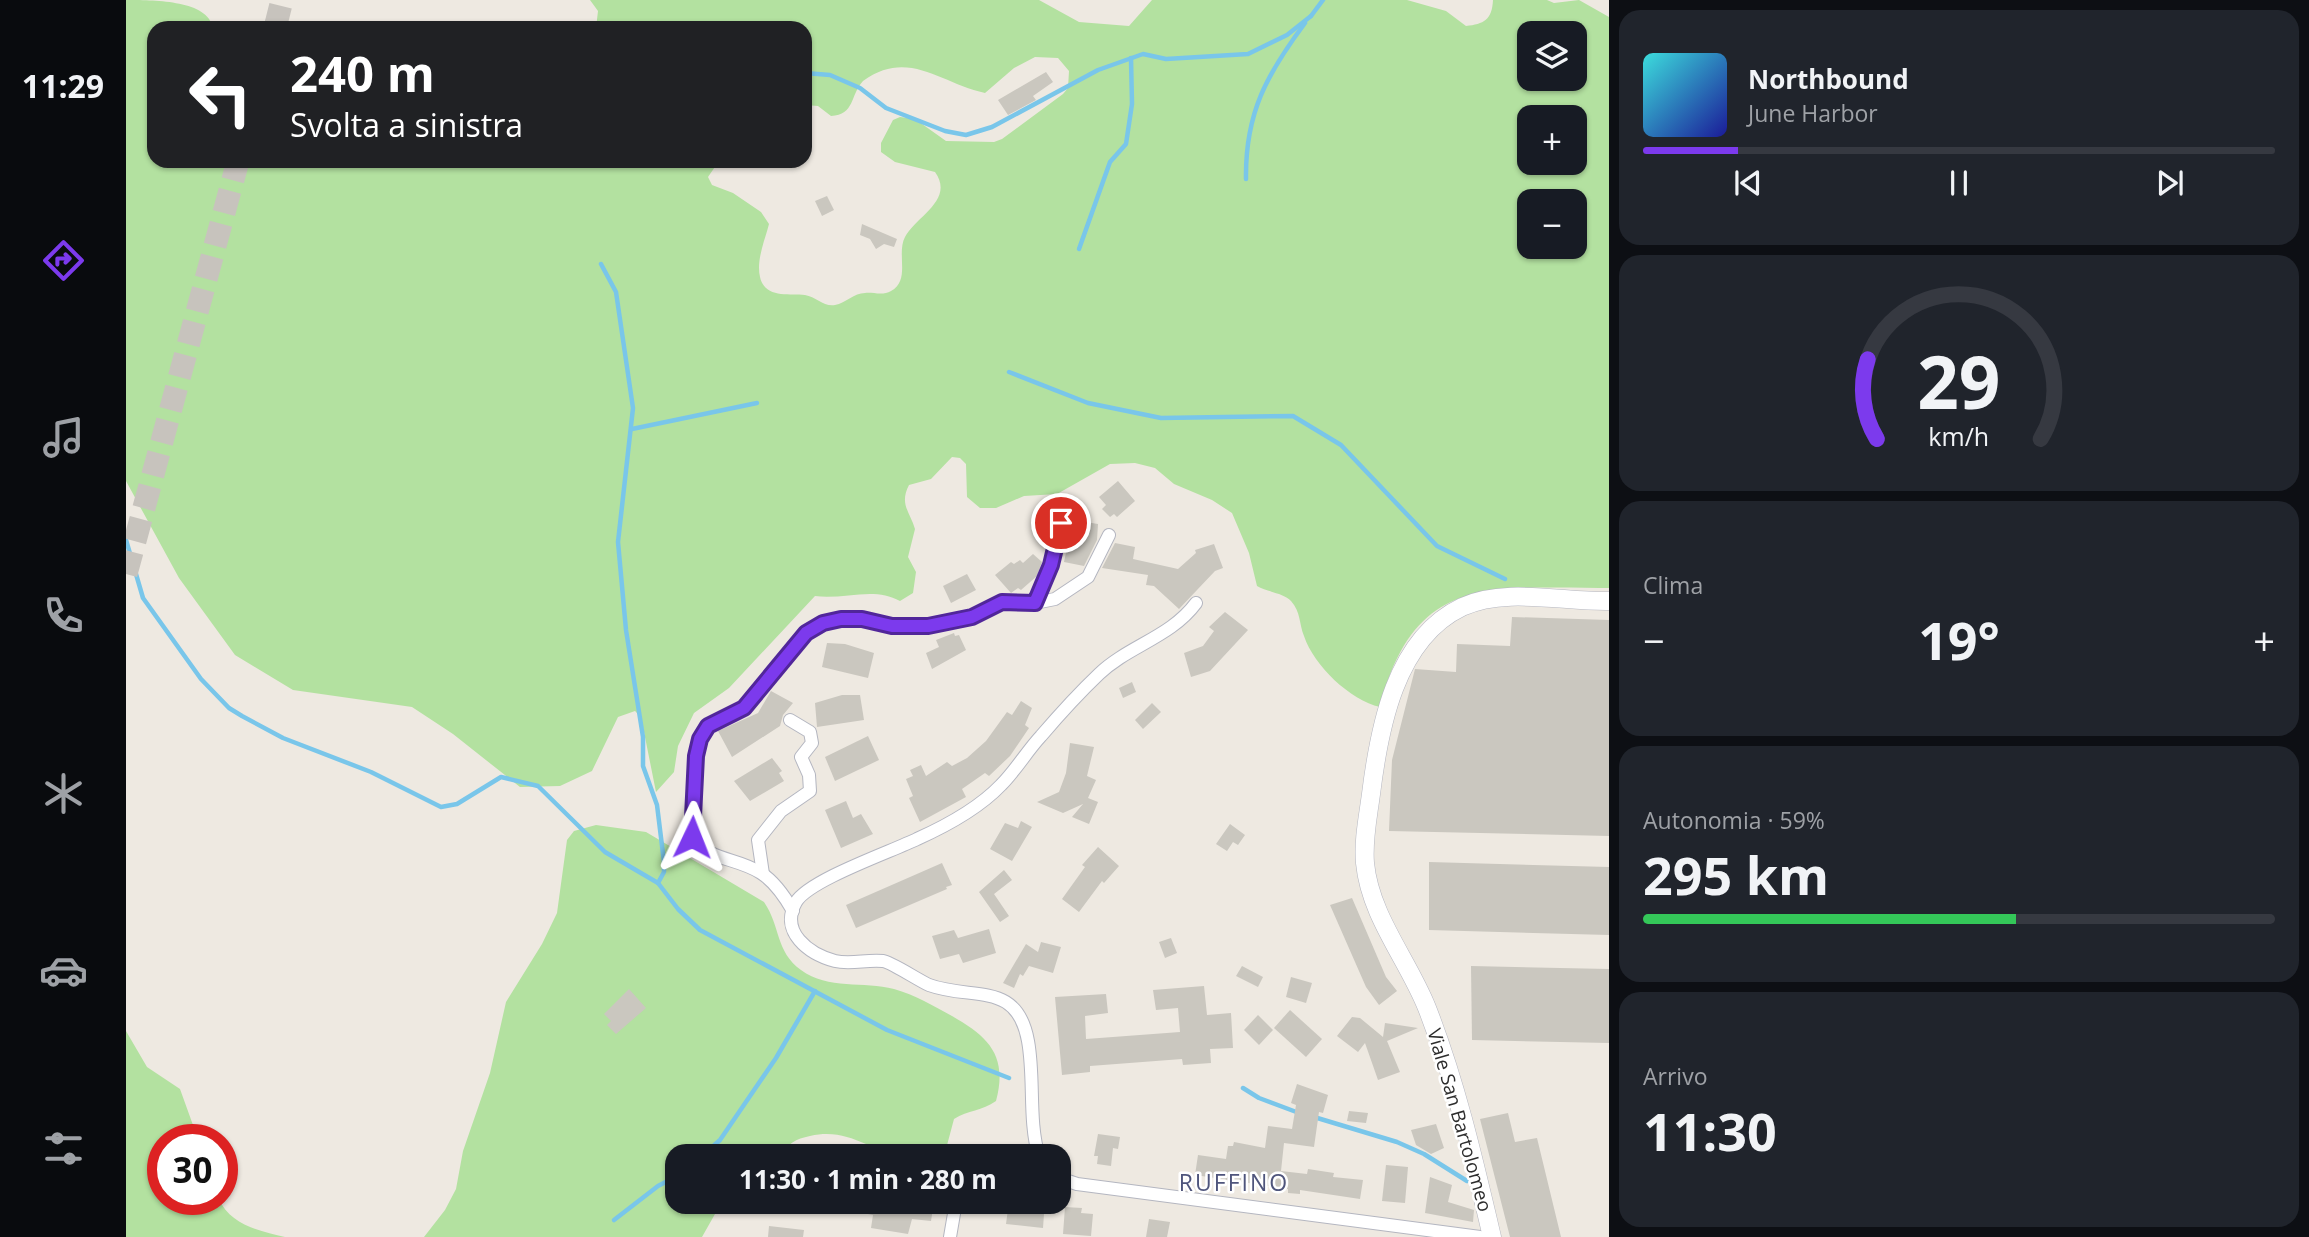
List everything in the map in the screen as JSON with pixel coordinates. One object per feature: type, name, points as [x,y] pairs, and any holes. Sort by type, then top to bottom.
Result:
[{"type":"main road","name":"Viale San Bartolomeo","points":[[1492,1237],[1445,1058],[1426,1005],[1374,898],[1366,864],[1365,834],[1378,738],[1402,672],[1423,638],[1435,624],[1462,607],[1518,598],[1609,601]]},
{"type":"street","points":[[1035,603],[1051,565],[1066,502]]},
{"type":"street","points":[[793,911],[784,896],[763,874],[702,850],[692,837],[696,756],[700,739],[708,726],[744,708],[793,646],[806,633],[823,623],[862,619],[892,626],[928,626],[972,617],[1002,602],[1035,603],[1055,599],[1088,577],[1109,535]]},
{"type":"street","points":[[1038,1144],[1029,1043],[1013,1005],[990,993],[957,993],[932,986],[906,975],[886,961],[839,962],[818,956],[794,936],[790,922],[793,911],[797,901],[816,883],[951,822],[1000,787],[1040,736],[1101,672],[1185,619],[1196,603]]},
{"type":"street","points":[[763,874],[758,840],[781,811],[810,791],[809,775],[801,757],[812,743],[810,732],[790,720]]},
{"type":"street","points":[[1071,1182],[1480,1237]]},
{"type":"street","points":[[950,1237],[954,1214]]},
{"type":"green space","points":[[126,0],[163,1],[189,6],[210,21],[147,21],[147,168],[714,168],[708,177],[712,185],[733,193],[761,212],[769,224],[759,264],[760,277],[767,289],[772,292],[805,295],[831,305],[861,293],[888,292],[897,286],[902,274],[905,237],[932,207],[940,191],[940,182],[935,172],[895,162],[881,152],[881,143],[893,120],[900,117],[915,119],[946,141],[994,142],[1002,139],[1063,94],[1068,88],[1069,71],[1058,58],[1035,57],[1014,68],[985,93],[925,71],[895,68],[863,81],[848,108],[839,115],[831,116],[818,106],[812,106],[812,21],[597,21],[598,11],[590,0],[1039,0],[1079,22],[1129,26],[1152,0],[1407,0],[1446,11],[1466,26],[1486,20],[1493,0],[1547,0],[1554,3],[1579,0],[1609,17],[1609,588],[1496,590],[1465,596],[1438,609],[1415,631],[1395,663],[1380,707],[1345,689],[1325,670],[1309,647],[1291,601],[1257,586],[1249,553],[1232,513],[1212,500],[1174,484],[1155,468],[1135,463],[1110,464],[1057,494],[1024,496],[996,508],[980,508],[967,497],[966,464],[960,458],[952,457],[931,479],[909,485],[905,503],[915,529],[908,557],[916,572],[913,593],[900,601],[880,594],[815,596],[729,688],[694,713],[678,746],[674,772],[656,792],[641,717],[635,711],[618,717],[592,771],[560,786],[520,787],[453,734],[412,707],[293,690],[235,655],[179,578],[126,481]]},
{"type":"green space","points":[[596,825],[646,832],[764,902],[782,947],[801,970],[834,983],[894,989],[924,1001],[965,1024],[985,1040],[997,1060],[999,1085],[996,1101],[954,1119],[947,1144],[865,1144],[848,1137],[824,1134],[796,1140],[790,1144],[665,1144],[665,1214],[715,1214],[702,1237],[424,1237],[445,1210],[456,1189],[463,1151],[490,1073],[506,1002],[542,944],[557,913],[567,840],[574,831]]},
{"type":"green space","points":[[126,1031],[147,1067],[180,1089],[193,1124],[147,1124],[147,1215],[230,1215],[247,1226],[285,1237],[126,1237]]},
{"type":"building","points":[[1046,72],[1053,82],[1033,96],[1036,100],[1008,115],[998,100]]},
{"type":"building","points":[[827,196],[834,210],[822,216],[815,201]]},
{"type":"building","points":[[862,224],[897,239],[894,247],[884,244],[876,249],[870,239],[860,235]]},
{"type":"building","points":[[1118,481],[1135,501],[1117,517],[1114,514],[1110,517],[1102,509],[1106,505],[1099,497]]},
{"type":"building","points":[[1073,520],[1098,524],[1097,540],[1084,566],[1064,562]]},
{"type":"building","points":[[1115,543],[1135,547],[1133,559],[1178,569],[1196,553],[1195,550],[1214,544],[1223,568],[1215,571],[1179,609],[1154,586],[1146,585],[1148,575],[1102,568]]},
{"type":"building","points":[[1033,554],[1042,562],[1037,576],[1021,590],[1018,588],[1011,593],[995,575],[1011,562],[1014,564],[1020,560],[1023,563]]},
{"type":"building","points":[[967,574],[976,590],[951,603],[943,586]]},
{"type":"building","points":[[1225,612],[1248,630],[1210,671],[1191,677],[1184,653],[1203,646],[1214,631],[1209,627]]},
{"type":"building","points":[[1512,617],[1609,620],[1609,836],[1389,831],[1392,760],[1415,669],[1456,672],[1457,644],[1510,646]]},
{"type":"building","points":[[954,633],[955,636],[959,635],[966,650],[932,669],[926,653],[939,647],[936,640]]},
{"type":"building","points":[[827,643],[845,644],[874,653],[868,678],[822,667]]},
{"type":"building","points":[[1132,682],[1136,692],[1123,698],[1119,688]]},
{"type":"building","points":[[771,691],[793,703],[783,715],[780,726],[732,757],[718,731],[758,713]]},
{"type":"building","points":[[842,695],[860,695],[864,720],[817,727],[815,703]]},
{"type":"building","points":[[1021,701],[1032,708],[1025,725],[1029,728],[1010,756],[989,776],[985,773],[962,789],[966,797],[920,822],[909,798],[913,796],[906,779],[913,776],[910,770],[921,765],[926,776],[947,762],[952,766],[967,758],[986,741],[1007,712],[1012,715]]},
{"type":"building","points":[[1152,703],[1161,712],[1143,729],[1135,720]]},
{"type":"building","points":[[868,736],[879,760],[835,781],[825,757]]},
{"type":"building","points":[[1070,743],[1094,747],[1087,776],[1096,780],[1088,798],[1098,802],[1089,824],[1072,817],[1083,804],[1063,813],[1037,802],[1059,792],[1066,773]]},
{"type":"building","points":[[772,758],[782,771],[779,773],[784,781],[750,801],[734,781]]},
{"type":"building","points":[[846,801],[853,818],[861,814],[873,834],[841,848],[825,810]]},
{"type":"building","points":[[1021,821],[1032,827],[1012,861],[990,849],[1005,823],[1018,828]]},
{"type":"building","points":[[1230,824],[1245,835],[1238,845],[1233,842],[1227,851],[1216,844]]},
{"type":"building","points":[[1098,847],[1119,866],[1104,883],[1102,881],[1079,912],[1062,899],[1085,867],[1082,865]]},
{"type":"building","points":[[1429,862],[1609,867],[1609,935],[1429,930]]},
{"type":"building","points":[[942,863],[952,885],[946,887],[947,889],[856,928],[846,905]]},
{"type":"building","points":[[1004,870],[1012,880],[994,894],[1009,916],[1000,922],[979,892]]},
{"type":"building","points":[[1352,898],[1386,977],[1397,991],[1379,1005],[1366,987],[1330,905]]},
{"type":"building","points":[[989,929],[996,953],[963,963],[959,954],[940,959],[932,936],[954,930],[958,938]]},
{"type":"building","points":[[1171,938],[1177,953],[1165,958],[1159,942]]},
{"type":"building","points":[[1041,942],[1061,947],[1053,973],[1029,966],[1023,976],[1020,974],[1014,988],[1003,983],[1026,944],[1038,952]]},
{"type":"building","points":[[1242,966],[1263,977],[1258,987],[1236,976]]},
{"type":"building","points":[[1471,966],[1609,969],[1609,1043],[1472,1040]]},
{"type":"building","points":[[1291,977],[1312,983],[1306,1003],[1286,997]]},
{"type":"building","points":[[1204,986],[1207,1015],[1231,1013],[1233,1048],[1210,1049],[1211,1063],[1183,1065],[1182,1059],[1090,1066],[1090,1072],[1062,1075],[1055,997],[1106,994],[1108,1013],[1085,1016],[1086,1039],[1180,1032],[1178,1008],[1156,1010],[1153,990]]},
{"type":"building","points":[[629,989],[646,1008],[616,1034],[607,1025],[611,1021],[604,1014]]},
{"type":"building","points":[[1290,1010],[1322,1039],[1306,1057],[1274,1028]]},
{"type":"building","points":[[1258,1015],[1273,1030],[1259,1045],[1244,1030]]},
{"type":"building","points":[[1352,1017],[1360,1018],[1383,1037],[1385,1023],[1418,1028],[1387,1041],[1400,1072],[1378,1080],[1365,1043],[1358,1052],[1337,1036]]},
{"type":"building","points":[[1297,1084],[1328,1095],[1323,1113],[1319,1112],[1314,1147],[1284,1143],[1281,1171],[1307,1174],[1308,1169],[1334,1173],[1333,1177],[1363,1180],[1360,1199],[1300,1190],[1300,1194],[1288,1193],[1288,1189],[1195,1175],[1198,1155],[1226,1159],[1228,1146],[1233,1146],[1234,1142],[1265,1148],[1268,1126],[1292,1129],[1296,1105],[1291,1103]]},
{"type":"building","points":[[1349,1111],[1368,1113],[1366,1123],[1347,1121]]},
{"type":"building","points":[[1508,1113],[1515,1142],[1537,1138],[1561,1237],[1510,1237],[1480,1119]]},
{"type":"building","points":[[1436,1124],[1444,1148],[1431,1154],[1416,1145],[1411,1130]]},
{"type":"building","points":[[1098,1134],[1120,1137],[1118,1149],[1113,1148],[1111,1166],[1097,1164],[1098,1156],[1094,1156]]},
{"type":"building","points":[[1386,1165],[1408,1167],[1405,1203],[1382,1201]]},
{"type":"building","points":[[1430,1177],[1452,1185],[1448,1202],[1474,1210],[1473,1222],[1425,1213]]},
{"type":"building","points":[[1071,1207],[1082,1208],[1081,1213],[1093,1214],[1091,1236],[1063,1234],[1064,1214],[1071,1214]]},
{"type":"building","points":[[868,1214],[932,1214],[931,1221],[912,1219],[908,1234],[871,1228],[873,1215]]},
{"type":"building","points":[[1007,1214],[1044,1214],[1043,1228],[1006,1224]]},
{"type":"building","points":[[1149,1219],[1170,1222],[1167,1237],[1146,1237]]},
{"type":"building","points":[[769,1226],[804,1230],[803,1237],[768,1237]]},
{"type":"waterway","points":[[1311,16],[1323,0]]},
{"type":"waterway","points":[[812,74],[830,75],[860,88],[886,108],[945,131],[966,135],[992,127],[1098,70],[1143,54],[1166,59],[1248,54],[1287,35],[1311,16]]},
{"type":"waterway","points":[[1246,179],[1249,134],[1261,95],[1269,77],[1305,23]]},
{"type":"waterway","points":[[1079,249],[1110,162],[1126,144],[1132,104],[1131,58]]},
{"type":"waterway","points":[[601,264],[616,292],[633,408],[618,542],[626,630],[643,737],[643,766],[657,805],[664,862],[664,872],[658,883]]},
{"type":"waterway","points":[[1009,372],[1088,403],[1161,418],[1293,416],[1341,445],[1437,546],[1505,579]]},
{"type":"waterway","points":[[632,429],[757,403]]},
{"type":"waterway","points":[[126,540],[143,598],[201,679],[229,708],[242,716],[283,738],[371,772],[441,807],[457,804],[501,777],[538,786],[605,852],[658,883],[678,909],[700,930],[887,1030],[1009,1078]]},
{"type":"waterway","points":[[716,1144],[776,1058],[815,991]]},
{"type":"waterway","points":[[1243,1088],[1259,1098],[1299,1113]]},
{"type":"waterway","points":[[1314,1117],[1397,1142],[1424,1154],[1467,1181]]},
{"type":"waterway","points":[[614,1220],[665,1182]]},
{"type":"tunnel","points":[[277,21],[282,0]]},
{"type":"tunnel","points":[[126,574],[236,168]]},
{"type":"district","name":"RUFFINO","points":[[1234,1182]]},
{"type":"route","points":[[692,837],[696,756],[700,739],[708,726],[744,708],[806,633],[823,623],[841,619],[862,619],[892,626],[928,626],[972,617],[1002,602],[1035,603],[1051,565],[1061,523]]}]
